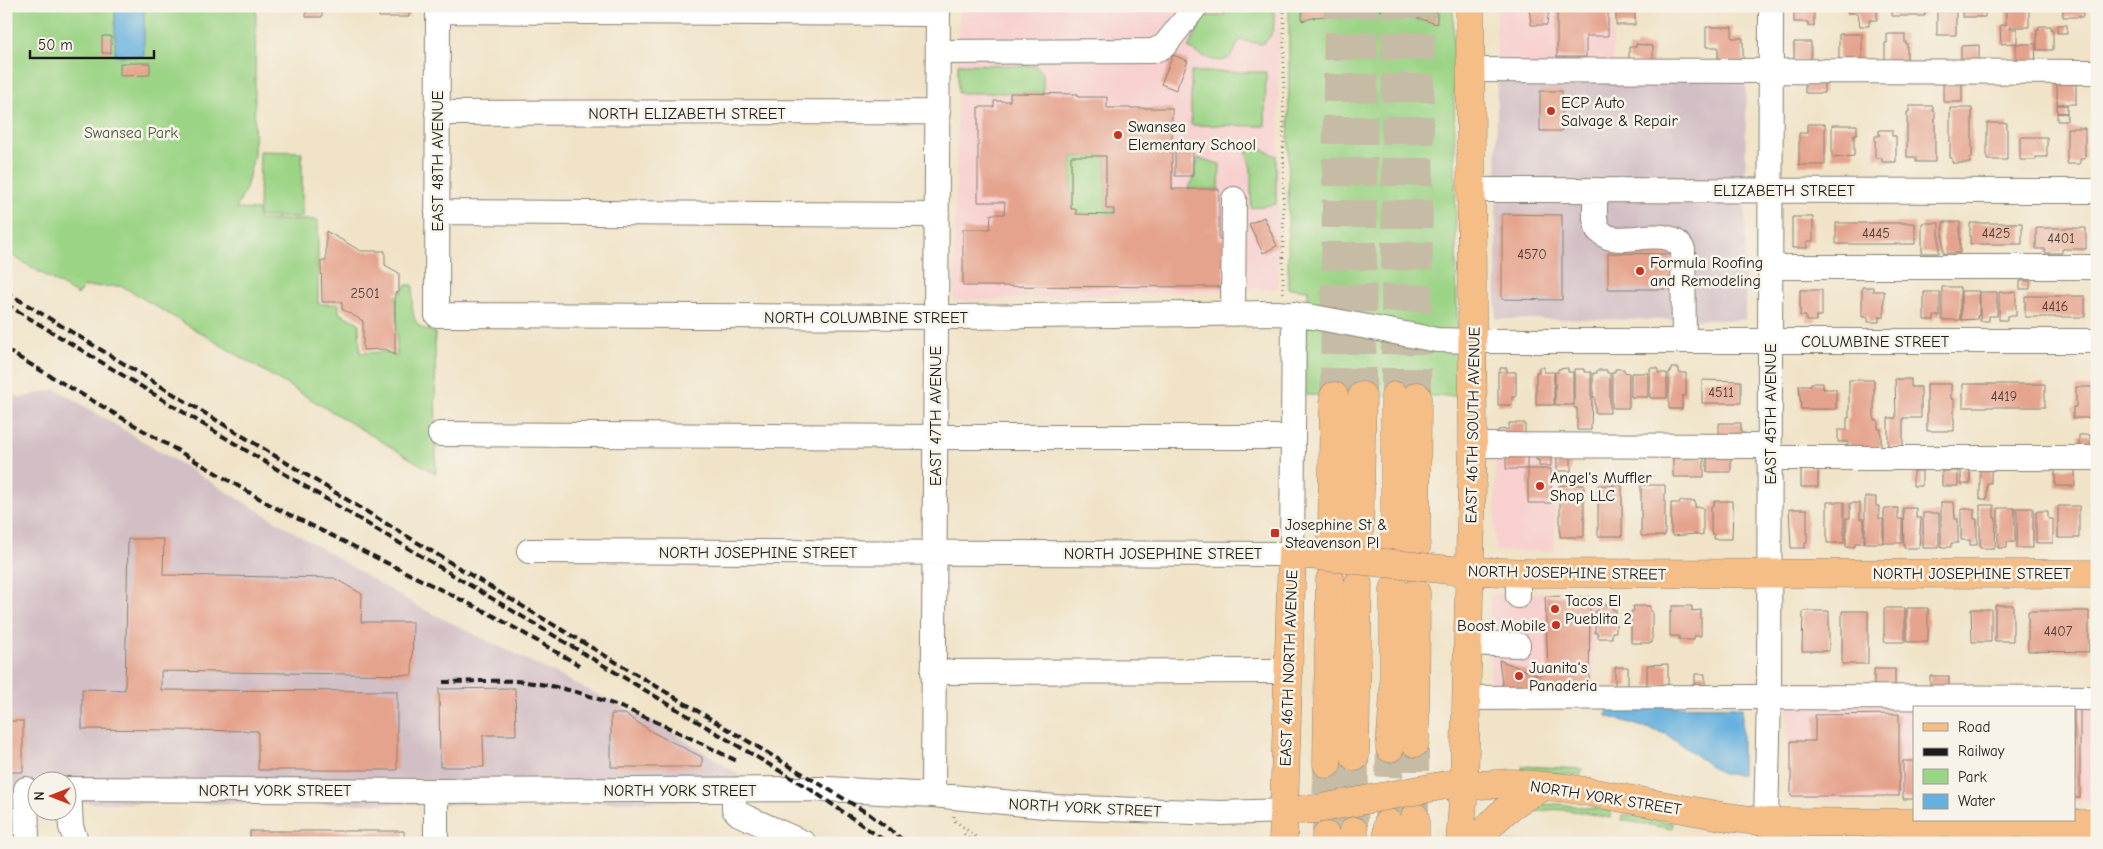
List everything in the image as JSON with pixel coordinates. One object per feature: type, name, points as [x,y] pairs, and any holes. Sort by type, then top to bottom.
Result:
[{"type":"main road","name":"EAST 46TH SOUTH AVENUE","points":[[1460,843],[1455,786],[1466,698],[1468,643],[1460,571],[1473,445],[1470,6]]},
{"type":"main road","points":[[1332,536],[1334,396]]},
{"type":"main road","points":[[1359,540],[1362,396]]},
{"type":"main road","points":[[1405,546],[1406,396]]},
{"type":"main road","name":"NORTH JOSEPHINE STREET","points":[[1301,554],[1460,571],[1518,584],[1769,573],[2097,574]]},
{"type":"main road","name":"EAST 46TH NORTH AVENUE","points":[[1283,843],[1291,810],[1289,672],[1301,554]]},
{"type":"main road","points":[[1327,764],[1330,580]]},
{"type":"main road","points":[[1355,757],[1358,584]]},
{"type":"main road","points":[[1402,745],[1405,591]]},
{"type":"main road","name":"NORTH YORK STREET","points":[[1291,810],[1316,809],[1455,786],[1511,783],[1544,788],[1584,790],[1727,817],[1766,822],[2097,824]]},
{"type":"main road","points":[[1476,843],[1501,812],[1544,788]]},
{"type":"street","points":[[938,52],[1153,51],[1164,46],[1196,6]]},
{"type":"street","name":"EAST 45TH AVENUE","points":[[1766,822],[1769,697],[1771,6]]},
{"type":"street","points":[[438,9],[938,10]]},
{"type":"street","name":"EAST 48TH AVENUE","points":[[437,315],[438,9]]},
{"type":"street","name":"EAST 47TH AVENUE","points":[[933,795],[938,10]]},
{"type":"street","points":[[1471,70],[2097,72]]},
{"type":"street","name":"NORTH ELIZABETH STREET","points":[[437,113],[938,112]]},
{"type":"street","name":"ELIZABETH STREET","points":[[1471,190],[2097,191]]},
{"type":"street","points":[[1595,190],[1595,219],[1598,230],[1609,237],[1668,237],[1678,242],[1683,250],[1684,340]]},
{"type":"street","points":[[1233,314],[1234,199]]},
{"type":"street","points":[[437,212],[937,215]]},
{"type":"street","points":[[1770,267],[2097,267]]},
{"type":"street","name":"NORTH COLUMBINE STREET","points":[[437,315],[936,317],[1301,315],[1437,340],[1473,341]]},
{"type":"street","name":"EAST 46TH NORTH AVENUE","points":[[1301,315],[1293,438],[1301,554]]},
{"type":"street","name":"COLUMBINE STREET","points":[[1473,341],[2097,341]]},
{"type":"street","points":[[440,434],[935,438],[1293,438]]},
{"type":"street","points":[[1473,445],[2097,458]]},
{"type":"street","name":"NORTH JOSEPHINE STREET","points":[[529,551],[1301,554]]},
{"type":"street","points":[[1468,643],[1518,645]]},
{"type":"street","points":[[934,672],[1289,672]]},
{"type":"street","points":[[1466,698],[2097,698]]},
{"type":"street","points":[[23,789],[27,843]]},
{"type":"street","name":"NORTH YORK STREET","points":[[78,789],[436,791],[828,789],[933,795],[1003,804],[1129,811],[1221,813],[1291,810]]},
{"type":"street","points":[[734,790],[734,809],[739,814],[804,843]]},
{"type":"street","points":[[436,791],[436,843]]},
{"type":"street","points":[[71,822],[78,843]]},
{"type":"street","points":[[2042,824],[2060,831],[2079,843]]},
{"type":"path","points":[[1283,293],[1284,6]]},
{"type":"path","points":[[954,820],[984,843]]},
{"type":"path","points":[[964,834],[973,843]]},
{"type":"shaded area","name":"Swansea Elementary School","points":[[959,6],[1279,6],[1278,288],[954,301]]},
{"type":"shaded area","points":[[1497,6],[1613,6],[1613,68],[1496,67]]},
{"type":"shaded area","points":[[1497,77],[1746,77],[1745,320],[1496,319]]},
{"type":"shaded area","points":[[6,389],[20,398],[56,389],[417,606],[664,727],[780,800],[447,804],[78,803],[78,772],[28,772],[28,803],[15,803],[15,843],[6,843]]},
{"type":"shaded area","points":[[1496,451],[1555,451],[1555,551],[1495,551]]},
{"type":"shaded area","points":[[1490,594],[1594,594],[1594,692],[1490,692]]},
{"type":"shaded area","points":[[1787,704],[2094,705],[2093,801],[2076,801],[2076,706],[1913,706],[1913,800],[1787,800]]},
{"type":"shaded area","points":[[1507,841],[1677,841],[1724,843],[1503,843]]},
{"type":"green space","name":"Swansea Park","points":[[6,6],[256,6],[254,155],[246,188],[236,209],[258,210],[258,220],[318,220],[318,304],[339,304],[339,313],[359,323],[360,353],[386,352],[397,357],[396,295],[399,295],[406,285],[413,285],[413,308],[416,321],[426,330],[435,332],[436,474],[122,286],[83,287],[78,295],[6,252]]},
{"type":"green space","points":[[1225,6],[1274,6],[1272,33],[1261,44],[1240,40],[1232,55],[1221,61],[1204,57],[1188,48],[1205,16],[1224,16]]},
{"type":"green space","points":[[1289,6],[1453,6],[1458,396],[1305,395],[1308,290],[1288,288]]},
{"type":"green space","points":[[958,64],[1036,66],[1043,73],[1043,93],[958,93]]},
{"type":"green space","points":[[1191,72],[1266,72],[1265,126],[1191,125]]},
{"type":"green space","points":[[1246,150],[1264,150],[1276,156],[1276,204],[1251,208],[1251,169]]},
{"type":"green space","points":[[260,151],[302,152],[302,217],[259,217]]},
{"type":"green space","points":[[1071,156],[1106,156],[1106,209],[1114,209],[1114,215],[1076,214],[1071,209]]},
{"type":"green space","points":[[1198,158],[1220,164],[1219,189],[1188,189],[1193,180]]},
{"type":"green space","points":[[1522,766],[1582,769],[1581,775],[1522,771]]},
{"type":"green space","points":[[1560,804],[1611,811],[1610,818],[1567,810],[1546,810],[1526,816],[1524,810],[1542,805]]},
{"type":"green space","points":[[1623,814],[1673,823],[1672,829],[1622,820]]},
{"type":"water","points":[[115,6],[144,6],[144,56],[115,56]]},
{"type":"water","points":[[1608,706],[1742,707],[1742,774],[1722,774],[1666,734],[1607,716]]},
{"type":"building","points":[[306,6],[322,6],[322,17],[306,17]]},
{"type":"building","points":[[379,6],[409,6],[409,17],[379,17]]},
{"type":"building","points":[[1302,6],[1351,6],[1365,11],[1316,17],[1302,21]]},
{"type":"building","points":[[1390,6],[1437,6],[1437,24],[1407,15],[1379,10]]},
{"type":"building","points":[[1529,6],[1549,6],[1547,25],[1531,25]]},
{"type":"building","points":[[1577,6],[1608,6],[1608,36],[1586,36],[1586,57],[1557,57],[1557,8],[1577,8]]},
{"type":"building","points":[[1794,6],[1814,6],[1814,26],[1808,26],[1808,22],[1794,22]]},
{"type":"building","points":[[1847,6],[1877,6],[1877,20],[1869,20],[1869,26],[1860,26],[1858,13],[1847,13]]},
{"type":"building","points":[[1892,6],[1925,6],[1925,16],[1892,16]]},
{"type":"building","points":[[1937,6],[1956,6],[1956,35],[1937,35]]},
{"type":"building","points":[[1962,6],[1985,6],[1985,17],[1962,17]]},
{"type":"building","points":[[2006,6],[2029,6],[2029,27],[2010,27],[2010,29],[2017,29],[2017,43],[2001,44],[2000,25],[2006,25]]},
{"type":"building","points":[[2063,6],[2083,6],[2083,17],[2063,17]]},
{"type":"building","points":[[1616,8],[1635,8],[1635,25],[1616,25]]},
{"type":"building","points":[[2057,25],[2067,25],[2067,33],[2057,33]]},
{"type":"building","points":[[2039,26],[2051,26],[2051,30],[2053,30],[2053,50],[2037,50],[2037,30],[2039,30]]},
{"type":"building","points":[[1706,27],[1732,27],[1732,38],[1743,38],[1743,65],[1718,65],[1718,47],[1706,47]]},
{"type":"building","points":[[1839,34],[1862,34],[1862,65],[1839,65]]},
{"type":"building","points":[[1887,34],[1905,34],[1907,67],[1885,67]]},
{"type":"building","points":[[102,36],[111,36],[111,53],[102,53]]},
{"type":"building","points":[[1794,42],[1811,42],[1811,61],[1794,61]]},
{"type":"building","points":[[1636,44],[1653,46],[1653,67],[1629,59],[1629,47],[1636,47]]},
{"type":"building","points":[[2016,44],[2036,44],[2035,66],[2016,66]]},
{"type":"building","points":[[1979,45],[1979,65],[1961,65],[1961,46]]},
{"type":"building","points":[[1173,55],[1188,61],[1176,90],[1161,84]]},
{"type":"building","points":[[120,63],[150,63],[150,75],[120,76]]},
{"type":"building","points":[[1805,78],[1824,78],[1824,93],[1805,93]]},
{"type":"building","points":[[1943,78],[1962,78],[1962,102],[1943,102]]},
{"type":"building","points":[[2057,80],[2076,80],[2076,104],[2057,104]]},
{"type":"building","name":"ECP Auto Salvage & Repair","points":[[1540,91],[1562,91],[1562,131],[1540,131]]},
{"type":"building","points":[[1010,93],[1078,94],[1078,97],[1107,97],[1107,108],[1172,108],[1172,189],[1219,189],[1219,239],[1224,239],[1224,287],[963,286],[963,229],[990,229],[991,214],[1004,214],[1005,202],[978,202],[978,107],[994,107],[994,101],[1010,101]],"holes":[[[1071,156],[1106,156],[1106,209],[1114,209],[1114,215],[1076,214],[1076,209],[1071,209]]]},
{"type":"building","points":[[2057,105],[2067,105],[2067,113],[2057,113]]},
{"type":"building","points":[[1909,106],[1933,106],[1933,111],[1935,111],[1935,162],[1916,162],[1916,157],[1907,157],[1907,112],[1909,112]]},
{"type":"building","points":[[1950,108],[1972,108],[1972,158],[1970,158],[1970,163],[1952,163],[1952,158],[1950,158]]},
{"type":"building","points":[[2057,113],[2067,113],[2067,121],[2057,121]]},
{"type":"building","points":[[1987,123],[2007,123],[2007,160],[1987,160]]},
{"type":"building","points":[[1807,124],[1825,124],[1825,165],[1799,165],[1799,133],[1807,133]]},
{"type":"building","points":[[1832,125],[1857,125],[1857,134],[1854,134],[1854,156],[1832,158]]},
{"type":"building","points":[[2067,128],[2085,128],[2085,159],[2080,159],[2080,164],[2067,164]]},
{"type":"building","points":[[1879,130],[1892,130],[1892,136],[1896,136],[1896,162],[1882,162],[1882,158],[1875,158],[1875,136],[1879,136]]},
{"type":"building","points":[[2020,137],[2047,137],[2047,157],[2036,157],[2036,160],[2020,160]]},
{"type":"building","points":[[1175,143],[1193,143],[1193,176],[1175,176]]},
{"type":"building","points":[[1502,214],[1562,215],[1562,300],[1502,299]]},
{"type":"building","points":[[1264,217],[1277,246],[1263,253],[1249,224]]},
{"type":"building","points":[[1792,217],[1813,217],[1813,241],[1807,241],[1807,248],[1792,248]]},
{"type":"building","points":[[1943,222],[1960,222],[1960,253],[1943,253]]},
{"type":"building","points":[[1836,223],[1915,223],[1915,244],[1836,244]]},
{"type":"building","points":[[1922,223],[1939,223],[1939,253],[1922,253]]},
{"type":"building","points":[[1970,223],[2022,223],[2022,244],[1970,244]]},
{"type":"building","points":[[2036,228],[2086,228],[2086,249],[2062,249],[2062,253],[2045,253],[2045,249],[2036,249]]},
{"type":"building","points":[[326,231],[361,251],[385,251],[385,265],[399,273],[399,292],[395,293],[395,355],[386,349],[363,350],[363,321],[342,309],[342,302],[322,302],[321,261],[326,261]]},
{"type":"building","name":"Formula Roofing and Remodeling","points":[[1608,253],[1671,254],[1671,289],[1608,289]]},
{"type":"building","points":[[2020,281],[2030,281],[2030,289],[2020,289]]},
{"type":"building","points":[[1862,287],[1873,287],[1873,291],[1884,291],[1884,317],[1879,317],[1879,322],[1868,322],[1868,317],[1862,317]]},
{"type":"building","points":[[1942,287],[1960,287],[1960,320],[1942,320]]},
{"type":"building","points":[[1800,290],[1822,290],[1822,316],[1816,316],[1816,321],[1806,321],[1806,316],[1800,316]]},
{"type":"building","points":[[1961,291],[1979,291],[1979,316],[1977,316],[1977,319],[1961,320]]},
{"type":"building","points":[[1924,292],[1940,292],[1940,316],[1934,316],[1934,320],[1924,320]]},
{"type":"building","points":[[1980,292],[1997,292],[1997,316],[1989,316],[1989,321],[1980,321]]},
{"type":"building","points":[[1999,292],[2016,292],[2016,316],[2007,316],[2007,320],[1999,320]]},
{"type":"building","points":[[2025,296],[2085,296],[2085,317],[2025,317]]},
{"type":"building","points":[[1539,367],[1544,367],[1544,372],[1554,372],[1554,405],[1536,405],[1536,372],[1539,372]]},
{"type":"building","points":[[1500,368],[1507,368],[1507,372],[1516,372],[1516,397],[1512,397],[1512,405],[1498,405],[1498,372],[1500,372]]},
{"type":"building","points":[[1568,368],[1568,372],[1573,372],[1573,405],[1555,405],[1555,372],[1558,372],[1558,369]]},
{"type":"building","points":[[1650,368],[1658,368],[1658,373],[1667,373],[1667,398],[1650,398]]},
{"type":"building","points":[[1671,368],[1679,368],[1679,373],[1686,373],[1686,396],[1682,396],[1682,409],[1669,409],[1669,372],[1671,372]]},
{"type":"building","points":[[1574,369],[1584,369],[1584,372],[1591,372],[1591,430],[1577,430],[1577,408],[1574,408]]},
{"type":"building","points":[[1615,369],[1624,369],[1624,372],[1629,373],[1629,408],[1612,408],[1612,372],[1615,372]]},
{"type":"building","points":[[1597,370],[1607,370],[1607,373],[1610,373],[1610,413],[1595,413],[1593,373],[1597,373]]},
{"type":"building","points":[[1631,373],[1648,373],[1648,397],[1631,397]]},
{"type":"building","points":[[1895,379],[1911,379],[1911,387],[1921,387],[1921,418],[1903,418],[1903,447],[1888,447],[1888,418],[1896,418]]},
{"type":"building","points":[[1702,380],[1741,381],[1741,403],[1702,403]]},
{"type":"building","points":[[1849,380],[1874,380],[1874,420],[1878,420],[1878,429],[1881,429],[1881,447],[1848,447],[1848,442],[1838,442],[1838,430],[1847,430],[1847,418],[1849,418]]},
{"type":"building","points":[[1811,383],[1823,383],[1823,389],[1836,389],[1836,409],[1801,409],[1799,385],[1811,385]]},
{"type":"building","points":[[1927,384],[1951,384],[1951,399],[1954,399],[1954,431],[1927,431]]},
{"type":"building","points":[[1963,384],[2045,384],[2045,407],[1963,407]]},
{"type":"building","points":[[2076,387],[2093,387],[2093,418],[2073,418],[2073,407],[2076,407]]},
{"type":"building","points":[[1509,423],[1525,423],[1525,437],[1498,437],[1498,430],[1509,429]]},
{"type":"building","points":[[1719,423],[1741,423],[1741,433],[1745,433],[1745,442],[1719,442]]},
{"type":"building","points":[[2079,435],[2090,435],[2090,450],[2079,450]]},
{"type":"building","points":[[1506,453],[1527,453],[1527,469],[1506,469]]},
{"type":"building","points":[[1536,453],[1551,453],[1551,466],[1539,466],[1539,460],[1536,460]]},
{"type":"building","points":[[1707,453],[1731,453],[1731,472],[1707,472]]},
{"type":"building","points":[[1557,454],[1571,454],[1571,471],[1557,471]]},
{"type":"building","points":[[1673,457],[1704,457],[1704,477],[1673,477]]},
{"type":"building","points":[[1980,465],[1991,465],[1991,483],[1987,483],[1987,499],[1980,499]]},
{"type":"building","points":[[1801,468],[1818,468],[1818,487],[1801,487]]},
{"type":"building","points":[[2055,468],[2075,468],[2075,486],[2055,486]]},
{"type":"building","name":"Angel's Muffler Shop LLC","points":[[1528,469],[1551,469],[1551,503],[1528,503]]},
{"type":"building","points":[[1961,469],[1970,469],[1970,484],[1961,484]]},
{"type":"building","points":[[1913,471],[1922,471],[1922,486],[1913,486]]},
{"type":"building","points":[[1942,471],[1958,471],[1958,486],[1942,486]]},
{"type":"building","points":[[1560,485],[1584,485],[1584,537],[1560,537]]},
{"type":"building","points":[[1598,485],[1622,485],[1622,536],[1598,536]]},
{"type":"building","points":[[1641,485],[1665,485],[1665,536],[1641,536]]},
{"type":"building","points":[[1865,497],[1876,497],[1876,506],[1879,506],[1879,519],[1883,519],[1883,543],[1865,543]]},
{"type":"building","points":[[1680,501],[1695,501],[1695,507],[1703,507],[1703,535],[1673,536],[1671,533],[1671,503],[1680,503]]},
{"type":"building","points":[[1714,501],[1732,501],[1732,539],[1714,539],[1714,534],[1711,534],[1711,506],[1714,506]]},
{"type":"building","points":[[1827,502],[1844,502],[1844,543],[1827,543]]},
{"type":"building","points":[[1941,502],[1954,502],[1955,519],[1958,519],[1958,543],[1951,543],[1951,547],[1941,547]]},
{"type":"building","points":[[1850,503],[1860,503],[1860,519],[1864,519],[1864,543],[1855,543],[1855,547],[1846,547],[1846,518],[1850,518]]},
{"type":"building","points":[[1980,505],[1994,505],[1994,518],[1996,518],[1995,548],[1980,548]]},
{"type":"building","points":[[2058,506],[2079,506],[2079,538],[2058,538]]},
{"type":"building","points":[[1884,508],[1898,508],[1898,519],[1902,519],[1902,543],[1884,543]]},
{"type":"building","points":[[1903,508],[1916,508],[1916,518],[1921,518],[1919,548],[1904,548]]},
{"type":"building","points":[[1998,508],[2015,508],[2015,542],[2007,542],[2007,548],[1998,548]]},
{"type":"building","points":[[2017,508],[2033,508],[2033,548],[2017,548]]},
{"type":"building","points":[[1789,509],[1807,509],[1807,543],[1805,543],[1805,548],[1791,548]]},
{"type":"building","points":[[1961,509],[1974,509],[1974,519],[1977,519],[1977,545],[1970,545],[1970,540],[1961,540]]},
{"type":"building","points":[[2036,511],[2048,511],[2048,519],[2053,519],[2053,543],[2036,543]]},
{"type":"building","points":[[1923,513],[1939,513],[1939,548],[1923,548]]},
{"type":"building","points":[[128,539],[164,539],[163,575],[334,578],[362,594],[361,622],[413,622],[412,675],[161,671],[161,690],[397,691],[397,770],[258,770],[258,731],[82,729],[82,689],[125,690]]},
{"type":"building","points":[[1545,596],[1590,597],[1589,691],[1503,691],[1499,660],[1539,676],[1548,670]]},
{"type":"building","points":[[1598,605],[1613,605],[1613,610],[1616,610],[1616,632],[1612,632],[1612,638],[1598,638],[1598,633],[1595,633],[1595,611],[1598,611]]},
{"type":"building","points":[[1995,605],[2013,605],[2013,641],[1995,641]]},
{"type":"building","points":[[1633,606],[1650,606],[1650,611],[1652,611],[1652,643],[1631,643],[1631,611],[1634,611]]},
{"type":"building","points":[[1672,606],[1692,606],[1692,611],[1701,610],[1701,636],[1694,636],[1694,640],[1679,640],[1679,636],[1670,636],[1670,611],[1672,611]]},
{"type":"building","points":[[1884,608],[1905,608],[1905,642],[1884,642]]},
{"type":"building","points":[[1907,608],[1928,608],[1928,642],[1907,642]]},
{"type":"building","points":[[1971,609],[1991,609],[1991,642],[1972,642]]},
{"type":"building","points":[[1803,611],[1829,611],[1829,651],[1802,651]]},
{"type":"building","points":[[1842,611],[1868,611],[1868,664],[1842,664]]},
{"type":"building","points":[[2028,611],[2089,611],[2089,652],[2028,651]]},
{"type":"building","points":[[1668,664],[1668,685],[1647,686],[1647,665]]},
{"type":"building","points":[[1615,667],[1628,667],[1628,686],[1615,686]]},
{"type":"building","points":[[1874,669],[1895,669],[1895,688],[1874,688]]},
{"type":"building","points":[[1695,674],[1705,674],[1705,689],[1695,688]]},
{"type":"building","points":[[1930,676],[1949,676],[1949,691],[1930,691]]},
{"type":"building","points":[[515,688],[516,735],[483,735],[484,767],[440,767],[439,689]]},
{"type":"building","points":[[2076,706],[2080,706],[2080,798],[2076,798]]},
{"type":"building","points":[[611,714],[625,714],[654,733],[702,757],[702,767],[611,767]]},
{"type":"building","points":[[1899,714],[1899,796],[1791,796],[1791,741],[1815,741],[1815,715]]},
{"type":"building","points":[[6,721],[23,721],[23,772],[6,772]]},
{"type":"building","points":[[1903,761],[1913,761],[1913,799],[1903,799]]},
{"type":"building","points":[[250,831],[404,831],[404,843],[250,843]]},
{"type":"tunnel","points":[[1334,396],[1338,6]]},
{"type":"tunnel","points":[[1362,396],[1364,6]]},
{"type":"tunnel","points":[[1395,396],[1396,6]]},
{"type":"tunnel","points":[[1417,396],[1421,6]]},
{"type":"tunnel","points":[[1415,743],[1415,815]]},
{"type":"tunnel","points":[[1388,819],[1390,748]]},
{"type":"tunnel","points":[[1354,831],[1355,757]]},
{"type":"tunnel","points":[[1326,836],[1327,764]]},
{"type":"railway","points":[[6,292],[497,591],[869,814],[907,843]]},
{"type":"railway","points":[[6,304],[316,493],[810,789],[888,843]]},
{"type":"railway","points":[[6,350],[274,507],[494,616],[579,665]]},
{"type":"railway","points":[[443,682],[515,681],[574,691],[631,711],[739,762]]},
{"type":"place","name":"ECP Auto Salvage & Repair","points":[[1551,111]]},
{"type":"place","name":"Swansea Elementary School","points":[[1118,135]]},
{"type":"place","name":"Formula Roofing and Remodeling","points":[[1640,271]]},
{"type":"place","name":"Angel's Muffler Shop LLC","points":[[1540,486]]},
{"type":"place","name":"Josephine St & Steavenson Pl","points":[[1275,533]]},
{"type":"place","name":"Tacos El Pueblita 2","points":[[1555,609]]},
{"type":"place","name":"Boost Mobile","points":[[1556,625]]},
{"type":"place","name":"Juanita's Panaderia","points":[[1519,676]]}]
